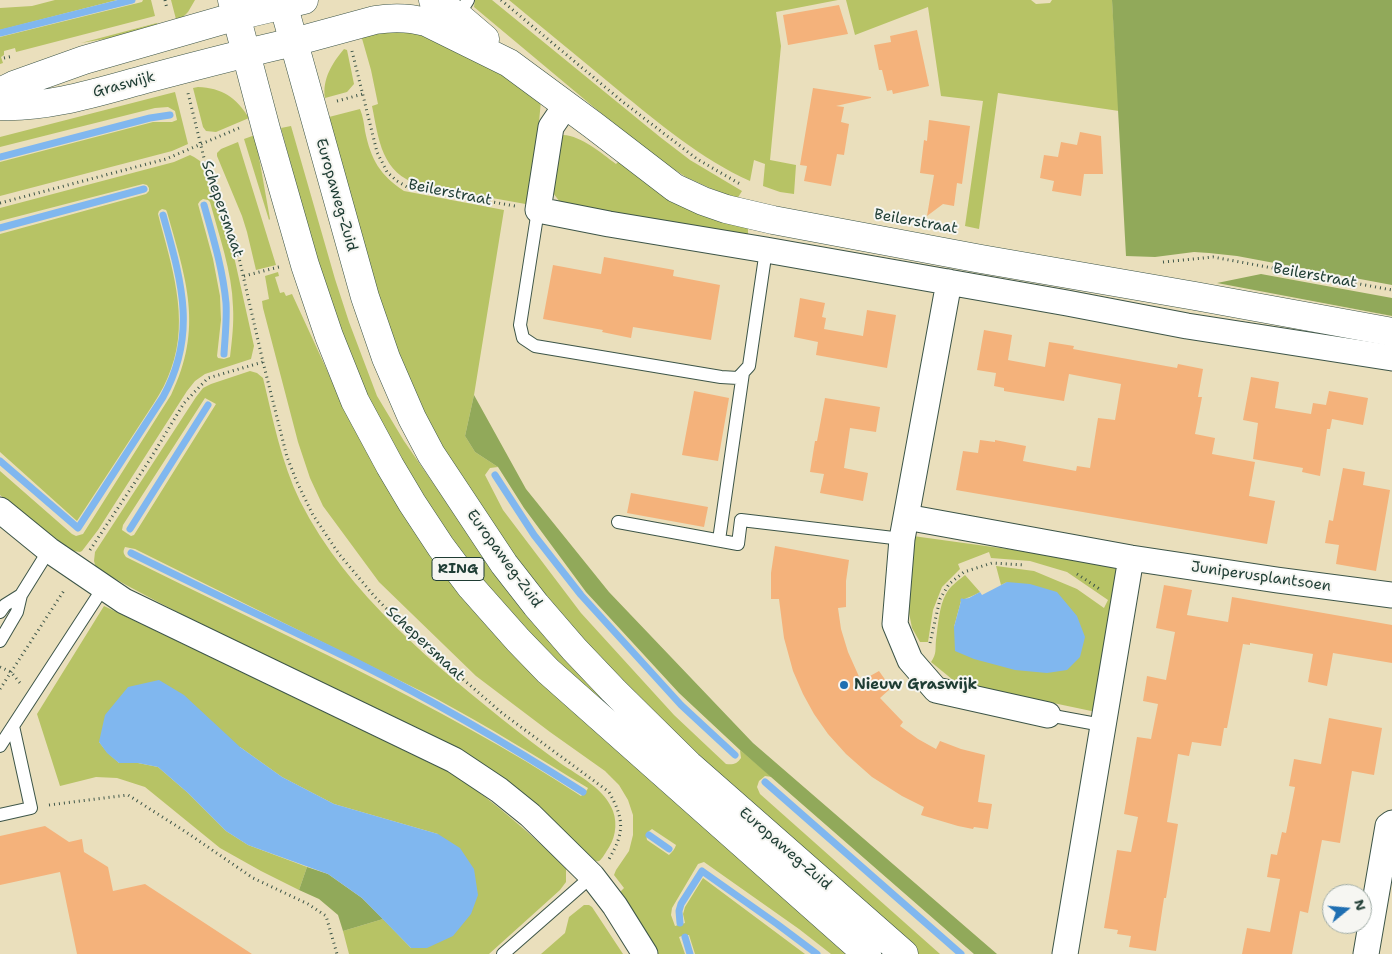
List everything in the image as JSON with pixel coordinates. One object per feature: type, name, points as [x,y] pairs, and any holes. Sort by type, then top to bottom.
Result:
[{"type":"main road","name":"Beilerstraat","points":[[433,0],[463,8],[482,36],[509,63],[675,188],[726,209],[773,220],[981,260],[1392,332]]},
{"type":"main road","name":"Europaweg-Zuid","points":[[867,954],[548,671],[471,587],[426,525],[390,466],[359,408],[329,336],[305,265],[234,8],[290,2],[294,42],[365,297],[386,358],[430,454],[504,564],[580,656],[658,735],[689,765],[904,954]]},
{"type":"main road","points":[[0,92],[14,84],[234,8]]},
{"type":"main road","name":"Beilerstraat","points":[[294,42],[375,20],[388,18],[414,19],[426,22],[509,63]]},
{"type":"main road","points":[[246,53],[294,42]]},
{"type":"main road","name":"Graswijk","points":[[0,106],[21,107],[77,97],[246,53]]},
{"type":"street","points":[[566,105],[551,127],[538,210],[1188,326],[1392,358]]},
{"type":"street","points":[[766,250],[773,220]]},
{"type":"street","points":[[949,282],[904,528],[894,624],[910,660],[936,690],[1048,715]]},
{"type":"street","points":[[1188,326],[1195,296]]},
{"type":"street","points":[[0,510],[49,550],[124,601],[454,760],[499,790],[530,815],[592,876],[615,906],[645,954]]},
{"type":"street","name":"Juniperusplantsoen","points":[[904,528],[1392,595]]},
{"type":"street","points":[[1065,954],[1130,558]]},
{"type":"street","points":[[1366,954],[1388,826],[1392,823]]},
{"type":"lane","points":[[538,210],[520,325],[523,338],[535,346],[721,378],[738,378],[749,366],[766,250]]},
{"type":"lane","points":[[719,540],[743,373]]},
{"type":"lane","points":[[618,522],[738,544],[741,520],[904,528]]},
{"type":"lane","points":[[0,641],[17,612],[21,595],[49,550]]},
{"type":"lane","points":[[0,746],[103,588]]},
{"type":"lane","points":[[0,612],[5,605],[21,595]]},
{"type":"lane","points":[[1048,715],[1102,725]]},
{"type":"lane","points":[[0,814],[31,808],[13,726]]},
{"type":"lane","points":[[503,954],[592,876]]},
{"type":"path","points":[[501,0],[623,102],[697,160],[743,185]]},
{"type":"path","name":"Beilerstraat","points":[[363,94],[377,152],[388,172],[397,181],[407,187],[538,210]]},
{"type":"path","name":"Schepersmaat","points":[[0,203],[166,159],[201,143],[204,158],[234,236],[287,457],[313,516],[339,554],[375,597],[412,635],[502,713],[609,792],[620,816],[620,835],[609,859],[592,876]]},
{"type":"path","name":"Beilerstraat","points":[[1155,263],[1213,257],[1392,290]]},
{"type":"path","points":[[244,276],[280,267]]},
{"type":"path","points":[[0,688],[149,461],[184,403],[208,378],[263,362]]},
{"type":"path","points":[[910,660],[928,650],[940,599],[949,584],[964,572],[992,563],[1030,565]]},
{"type":"path","points":[[1071,572],[1079,575],[1111,597],[1123,600]]},
{"type":"path","points":[[0,667],[11,672],[32,697]]},
{"type":"path","points":[[31,808],[128,795],[253,878],[308,904],[326,916],[337,954]]},
{"type":"green space","points":[[55,0],[117,0],[0,30],[0,8],[32,6]]},
{"type":"green space","points":[[143,0],[151,0],[155,16],[16,52],[15,48],[4,51],[4,55],[1,57],[3,63],[0,64],[0,37],[142,2]]},
{"type":"green space","points":[[171,0],[195,0],[188,12],[177,23]]},
{"type":"green space","points":[[475,0],[492,0],[690,160],[742,191],[737,199],[686,177],[663,162],[596,109],[474,7]]},
{"type":"green space","points":[[509,0],[838,0],[776,12],[781,46],[770,160],[796,165],[794,194],[780,192],[763,186],[765,164],[754,160],[750,181],[698,152],[649,115]]},
{"type":"green space","points":[[846,0],[1031,0],[1036,4],[1050,3],[1052,0],[1112,0],[1119,111],[998,93],[979,229],[965,226],[983,101],[941,96],[928,7],[855,35]]},
{"type":"green space","points":[[1112,0],[1392,0],[1392,285],[1237,256],[1194,252],[1155,257],[1126,256]]},
{"type":"green space","points":[[157,23],[159,29],[157,30],[81,43]]},
{"type":"green space","points":[[390,28],[458,36],[541,101],[531,205],[420,185],[407,180],[390,164],[384,154],[377,131],[372,106],[378,104],[361,35]]},
{"type":"green space","points":[[344,49],[347,50],[354,84],[347,92],[325,98],[324,91],[329,72]]},
{"type":"green space","points":[[193,88],[214,89],[228,95],[239,104],[249,118],[216,132],[206,131],[203,127]]},
{"type":"green space","points":[[175,92],[188,144],[172,151],[0,196],[0,162],[153,122],[172,122],[177,120],[175,111],[168,107],[155,108],[0,147],[0,137]]},
{"type":"green space","points":[[360,109],[367,141],[374,159],[383,173],[404,191],[504,210],[474,395],[465,436],[475,452],[498,467],[490,468],[485,475],[503,510],[581,613],[674,715],[726,764],[738,762],[741,758],[740,750],[772,777],[765,776],[759,781],[757,787],[760,794],[940,954],[913,954],[726,789],[558,621],[440,444],[411,386],[382,311],[329,117]]},
{"type":"green space","points":[[291,126],[335,279],[377,396],[404,441],[451,509],[886,954],[547,653],[467,562],[412,482],[356,374],[325,291],[281,128]]},
{"type":"green space","points":[[255,135],[270,219],[269,220],[244,139]]},
{"type":"green space","points":[[560,136],[577,138],[598,150],[616,164],[618,162],[686,207],[716,220],[748,228],[748,239],[563,206],[550,189]]},
{"type":"green space","points":[[238,142],[276,265],[256,270],[242,216],[217,156],[221,149]]},
{"type":"green space","points":[[190,155],[200,161],[227,230],[254,346],[251,359],[205,374],[195,381],[98,530],[82,551],[73,551],[0,495],[0,471],[72,534],[76,536],[83,534],[171,395],[181,370],[187,347],[189,325],[185,282],[167,212],[162,209],[158,214],[173,272],[179,311],[176,350],[166,382],[159,395],[77,521],[0,452],[0,234],[146,194],[149,188],[143,184],[0,221],[0,208],[174,162]],"holes":[[[203,199],[208,200],[224,254],[232,294],[233,320],[230,357],[224,359],[217,356],[221,320],[220,296],[213,259],[198,204]]]},
{"type":"green space","points":[[278,272],[279,276],[275,277],[280,293],[284,292],[286,296],[292,294],[331,379],[408,518],[853,954],[831,954],[704,862],[698,864],[672,908],[671,915],[675,926],[685,923],[683,914],[685,907],[703,878],[805,954],[695,954],[689,935],[679,937],[685,954],[656,954],[619,893],[624,888],[614,875],[629,851],[633,835],[633,815],[628,800],[619,785],[605,771],[476,676],[379,582],[323,506],[310,478],[298,442],[263,308],[262,301],[269,299],[265,276]],"holes":[[[652,829],[676,845],[669,855],[647,840],[647,834]]]},
{"type":"green space","points":[[1261,274],[1392,298],[1392,316],[1217,283]]},
{"type":"green space","points":[[250,371],[257,373],[263,378],[278,440],[293,486],[319,535],[342,567],[395,626],[424,654],[516,730],[591,784],[604,796],[615,816],[615,832],[612,842],[599,861],[592,860],[576,842],[508,781],[493,770],[407,723],[189,618],[96,568],[94,561],[95,552],[196,397],[203,388]],"holes":[[[205,398],[216,404],[134,535],[131,536],[122,530],[123,525]],[[125,547],[135,549],[435,698],[531,753],[588,788],[587,790],[581,796],[470,729],[414,699],[126,557],[124,554]]]},
{"type":"green space","points":[[474,395],[526,489],[609,592],[753,743],[997,954],[974,954],[740,750],[679,693],[586,592],[524,508],[498,467],[475,452],[465,436]]},
{"type":"green space","points":[[913,536],[1109,563],[1120,573],[1096,712],[968,685],[953,680],[931,662],[935,654],[942,604],[950,588],[965,575],[980,592],[961,601],[954,627],[1007,582],[1001,585],[996,566],[1034,571],[1077,589],[1104,608],[1108,600],[1067,572],[1030,561],[991,558],[989,552],[958,564],[960,569],[942,587],[933,610],[928,642],[920,642],[912,628],[907,603]]},
{"type":"green space","points":[[104,606],[455,775],[513,819],[540,843],[566,869],[566,882],[560,890],[489,954],[349,954],[343,931],[383,919],[411,948],[438,834],[334,804],[282,777],[240,747],[99,742],[119,763],[138,763],[158,767],[188,793],[226,831],[248,845],[307,867],[299,890],[220,848],[145,787],[117,778],[96,777],[60,786],[37,714]]},
{"type":"green space","points":[[307,867],[328,874],[362,898],[383,919],[343,931],[338,915],[319,899],[299,890]]},
{"type":"green space","points":[[584,905],[592,907],[623,954],[541,954],[565,933],[569,917]]},
{"type":"water","points":[[1007,582],[1030,584],[1057,592],[1077,616],[1085,637],[1080,657],[1067,670],[1047,673],[1015,670],[974,659],[955,651],[954,627],[960,600],[980,592],[982,595]]},
{"type":"water","points":[[159,680],[184,695],[240,747],[282,777],[334,804],[438,834],[460,848],[474,869],[478,895],[471,914],[453,936],[427,948],[411,948],[362,898],[328,874],[248,845],[226,831],[188,793],[158,767],[138,763],[119,763],[107,753],[99,742],[105,715],[128,687]]},
{"type":"building","points":[[839,5],[848,34],[788,45],[783,15]]},
{"type":"building","points":[[917,30],[929,86],[893,94],[892,90],[887,91],[882,70],[879,70],[874,45],[891,42],[890,36]]},
{"type":"building","points":[[813,88],[871,97],[836,106],[844,107],[841,122],[849,124],[844,155],[837,154],[831,186],[804,181],[807,166],[800,165]]},
{"type":"building","points":[[929,120],[970,126],[962,184],[957,183],[954,206],[943,204],[927,216],[934,175],[920,173],[924,140],[927,141]]},
{"type":"building","points":[[1080,132],[1101,136],[1103,174],[1084,174],[1081,196],[1052,191],[1054,181],[1040,178],[1044,155],[1058,157],[1061,142],[1077,145]]},
{"type":"building","points":[[604,257],[674,270],[673,276],[720,285],[711,340],[633,327],[631,338],[602,332],[603,330],[543,319],[553,265],[601,274]]},
{"type":"building","points":[[800,298],[825,303],[822,317],[826,318],[824,329],[863,336],[867,310],[896,315],[887,368],[816,355],[818,342],[794,337]]},
{"type":"building","points":[[984,330],[1012,335],[1008,360],[1045,367],[1049,342],[1074,346],[1073,349],[1177,368],[1178,364],[1203,369],[1198,397],[1202,397],[1195,434],[1215,438],[1212,454],[1255,462],[1249,496],[1275,501],[1267,544],[956,490],[963,451],[978,453],[980,440],[995,442],[995,440],[1026,446],[1023,461],[1076,471],[1077,466],[1090,468],[1098,418],[1115,420],[1121,384],[1069,374],[1064,401],[1004,391],[1004,388],[994,386],[996,373],[977,370]]},
{"type":"building","points":[[1251,377],[1279,382],[1275,408],[1311,414],[1313,403],[1326,405],[1329,391],[1368,398],[1363,425],[1332,419],[1330,429],[1327,429],[1320,476],[1302,472],[1303,468],[1253,459],[1258,423],[1243,420]]},
{"type":"building","points":[[694,391],[729,398],[718,461],[682,455]]},
{"type":"building","points":[[825,398],[880,407],[876,432],[850,428],[844,468],[868,473],[863,501],[820,493],[824,474],[810,472]]},
{"type":"building","points":[[1343,468],[1365,472],[1363,485],[1390,490],[1376,571],[1336,564],[1339,545],[1325,543],[1329,520],[1333,521]]},
{"type":"building","points":[[631,493],[708,507],[704,527],[627,513]]},
{"type":"building","name":"Nieuw Graswijk","points":[[775,546],[849,560],[846,581],[846,607],[838,608],[841,629],[848,652],[861,681],[879,671],[891,688],[880,698],[903,722],[900,726],[918,739],[936,749],[940,741],[985,755],[978,802],[992,804],[988,829],[958,826],[921,815],[924,807],[872,777],[846,754],[828,734],[814,714],[793,671],[784,638],[779,599],[771,599],[771,573]]},
{"type":"building","points":[[1164,585],[1192,590],[1187,615],[1228,622],[1232,597],[1392,625],[1392,663],[1333,653],[1327,686],[1308,682],[1313,654],[1250,643],[1250,645],[1243,644],[1227,728],[1224,728],[1221,746],[1192,742],[1189,756],[1178,754],[1167,822],[1178,824],[1156,951],[1129,947],[1131,936],[1117,934],[1118,930],[1104,928],[1117,850],[1131,852],[1138,817],[1124,814],[1137,737],[1151,739],[1158,704],[1143,701],[1147,676],[1166,680],[1175,632],[1156,628]]},
{"type":"building","points":[[1329,718],[1382,728],[1374,775],[1352,771],[1340,843],[1322,840],[1308,913],[1300,911],[1292,954],[1242,954],[1247,928],[1270,932],[1280,879],[1267,877],[1271,854],[1277,855],[1282,832],[1286,833],[1295,787],[1289,786],[1294,759],[1321,764]]},
{"type":"building","points":[[45,826],[69,842],[82,839],[84,852],[108,867],[113,891],[145,884],[252,954],[77,954],[60,872],[0,885],[0,836]]},
{"type":"waterway","points":[[0,33],[132,0]]},
{"type":"waterway","points":[[0,157],[150,118],[170,115]]},
{"type":"waterway","points":[[0,228],[144,189]]},
{"type":"waterway","points":[[204,205],[225,291],[224,354]]},
{"type":"waterway","points":[[0,461],[78,528],[163,397],[174,374],[183,329],[183,307],[176,262],[163,215]]},
{"type":"waterway","points":[[130,529],[208,405]]},
{"type":"waterway","points":[[495,475],[534,535],[581,595],[681,705],[735,755]]},
{"type":"waterway","points":[[131,553],[328,648],[414,692],[527,757],[583,792]]},
{"type":"waterway","points":[[765,782],[961,954]]},
{"type":"waterway","points":[[649,835],[669,849]]},
{"type":"waterway","points":[[680,923],[679,911],[681,904],[702,871],[817,954]]},
{"type":"waterway","points":[[685,937],[690,954]]},
{"type":"place","name":"Nieuw Graswijk","points":[[844,685]]}]
